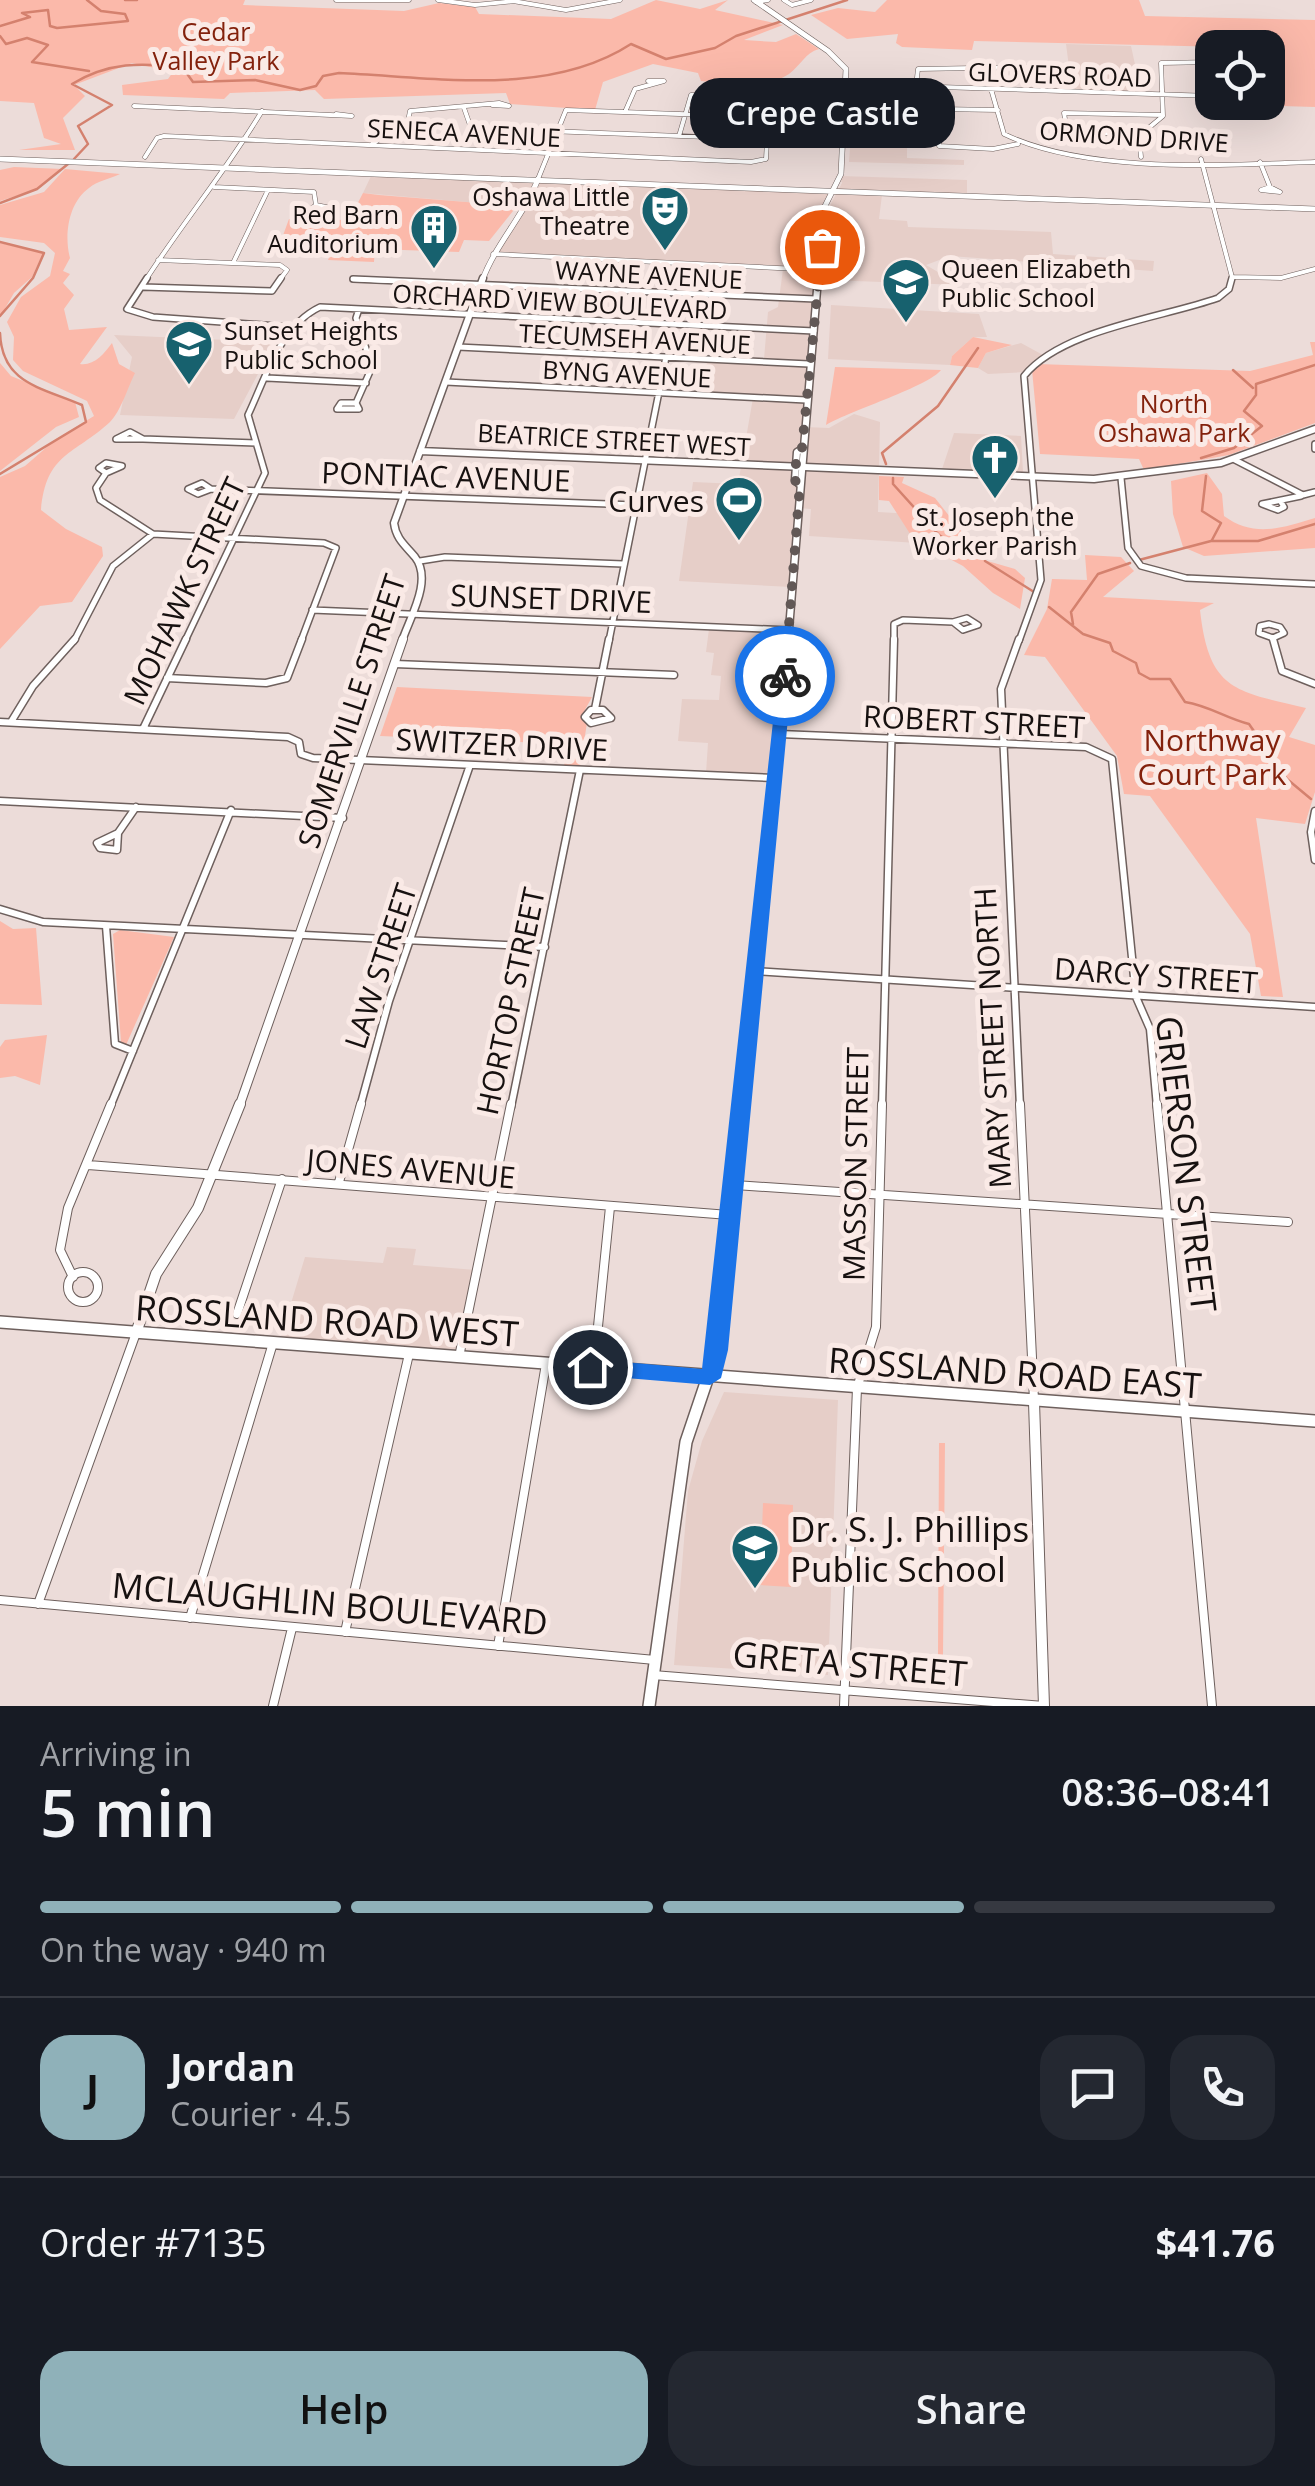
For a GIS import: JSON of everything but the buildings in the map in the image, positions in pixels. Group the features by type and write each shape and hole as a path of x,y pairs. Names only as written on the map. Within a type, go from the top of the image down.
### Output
{"main road":[{"path":"649,1706 686,1442 717,1350 776,778 819,270 827,211 839,180 845,120 846,69 755,1"},
{"path":"0,160 1315,209"},
{"name":"ROSSLAND ROAD WEST","path":"1,1324 710,1378"},
{"name":"ROSSLAND ROAD EAST","path":"710,1378 1315,1421"}],"street":[{"path":"336,0 409,0"},
{"path":"438,0 475,5 515,1 530,7 578,9 620,0"},
{"path":"755,1 768,0"},
{"path":"784,0 792,5 811,0"},
{"path":"1163,115 1159,94 1165,84 1162,61 1195,62"},
{"path":"916,86 916,72 925,68 1032,67 1040,69 1043,90"},
{"path":"648,81 632,90 625,112 845,120"},
{"name":"GLOVERS ROAD","path":"847,84 1195,95"},
{"name":"ORMOND DRIVE","path":"991,88 1000,110 1002,132 1018,144 1049,153 1315,162"},
{"path":"464,108 468,127 679,136 689,96 774,95"},
{"path":"134,106 189,114 336,114"},
{"path":"372,145 380,134 408,121 410,111 492,106"},
{"path":"1000,110 939,109 938,146 992,149 1018,144"},
{"path":"262,111 228,169 193,206 127,309 133,314 290,327"},
{"name":"SOMERVILLE STREET","path":"136,1333 156,1274 192,1218 212,1176 302,937 412,614 423,579 420,561 394,533 403,498 492,254 538,180 561,112 625,112"},
{"path":"1064,113 1163,115 1140,135 1070,132 1066,130 1064,113"},
{"path":"1140,135 1141,157"},
{"name":"SENECA AVENUE","path":"146,158 157,138 164,136 761,162 768,145 761,139 679,136"},
{"path":"1201,159 1232,277 1281,278 1315,269"},
{"path":"1260,162 1270,187"},
{"path":"213,187 314,192 316,205"},
{"path":"233,263 268,190"},
{"path":"492,254 819,270"},
{"path":"142,287 264,292 277,288 287,270 280,265 158,260"},
{"name":"MARY STREET NORTH","path":"1044,1706 1004,744 1004,671 1027,626 1040,580 1024,376 1035,360 1066,346 1218,298 1229,289 1232,277"},
{"name":"WAYNE AVENUE","path":"353,279 816,300"},
{"path":"356,403 372,367 356,318 359,309"},
{"name":"ORCHARD VIEW BOULEVARD","path":"306,310 359,309 814,330"},
{"name":"MOHAWK STREET","path":"143,730 266,465 248,416 290,327 306,310"},
{"name":"TECUMSEH AVENUE","path":"458,347 810,364"},
{"path":"595,710 599,672 666,357"},
{"path":"267,378 366,383"},
{"name":"BYNG AVENUE","path":"446,382 806,400"},
{"name":"BEATRICE STREET WEST","path":"420,451 1121,478 1234,460 1315,429"},
{"path":"142,438 256,443"},
{"path":"1234,460 1303,496"},
{"path":"106,473 96,488 100,500 153,534 336,548 287,678 167,678"},
{"path":"1121,478 1131,556 1144,569 1176,577 1315,584"},
{"name":"PONTIAC AVENUE","path":"212,489 635,506"},
{"path":"1281,502 1315,492"},
{"path":"11,722 33,686 72,644 114,566 153,534"},
{"path":"420,561 445,558 623,564"},
{"name":"SUNSET DRIVE","path":"312,610 789,630"},
{"name":"MASSON STREET","path":"844,1706 856,1388 868,1364 876,1327 888,738 896,620 953,622"},
{"path":"1273,638 1282,671 1315,684"},
{"path":"395,664 674,675"},
{"name":"SWITZER DRIVE","path":"0,722 288,737 300,742 303,755 362,760 776,778"},
{"name":"ROBERT STREET","path":"780,734 1086,747 1105,753"},
{"name":"GRIERSON STREET","path":"1105,753 1114,768 1136,996 1150,1029 1212,1706"},
{"name":"LAW STREET","path":"339,1182 389,1000 412,944 470,765"},
{"name":"HORTOP STREET","path":"458,1358 580,770"},
{"path":"0,801 343,818"},
{"path":"118,833 136,807"},
{"path":"73,1277 60,1250 62,1228 231,810"},
{"path":"1315,811 1311,832 1315,860"},
{"path":"0,909 26,919 106,926 412,944 545,947"},
{"path":"106,926 114,1044 133,1051"},
{"name":"DARCY STREET","path":"754,971 1315,1007"},
{"name":"JONES AVENUE","path":"88,1165 730,1215"},
{"path":"237,1314 282,1179"},
{"path":"734,1185 1288,1222"},
{"path":"594,1368 610,1206"},
{"path":"95,1276 100,1282 99,1290 86,1300 70,1298 64,1288 73,1277 95,1276"},
{"path":"38,1604 136,1333"},
{"path":"190,1618 272,1343"},
{"path":"346,1632 410,1354"},
{"path":"498,1646 546,1364"},
{"name":"MCLAUGHLIN BOULEVARD","path":"0,1600 655,1660"},
{"path":"273,1706 292,1628"},
{"name":"GRETA STREET","path":"653,1675 1044,1706"}],"shaded area":[{"path":"1066,44 1131,46 1141,92 1072,90"},
{"path":"851,135 907,137 907,158 964,160 964,165 849,162"},
{"path":"372,174 829,193 824,208 827,211 842,183 840,176 967,180 967,196 882,195 879,219 907,221 908,227 1051,232 1053,254 1154,261 1153,271 950,256 926,265 960,285 829,280 822,250 805,427 829,428 854,414 880,422 878,512 913,514 917,543 809,536 811,509 798,508 791,587 679,581 693,482 738,484 753,398 700,393 708,358 764,359 768,312 778,307 783,269 492,254 524,207 363,193"},
{"name":"Queen Elizabeth Public School","path":"831,305 979,314 987,337 973,337 952,356 950,365 828,359"},
{"name":"Sunset Heights Public School","path":"114,335 275,342 234,419 120,415 132,357"},
{"path":"1021,343 1043,355 1025,372 988,374 978,368 986,353"},
{"path":"954,433 1021,436 1023,472 942,469"},
{"path":"709,629 788,632 776,776 706,773 708,743 678,741 682,699 719,700 721,676 711,675 714,653 706,652"},
{"path":"387,1247 416,1249 413,1265 476,1270 458,1358 279,1343 305,1257 383,1263"},
{"name":"Dr. S. J. Phillips Public School","path":"724,1392 838,1400 828,1675 674,1665 688,1491 702,1441"}],"green space":[{"name":"Cedar Valley Park","path":"0,0 245,0 243,5 404,11 439,3 475,7 479,14 611,19 656,0 700,9 728,0 715,10 783,25 744,40 776,42 796,34 819,49 789,74 758,84 701,81 698,73 653,64 603,82 595,110 510,104 506,93 324,99 315,90 230,93 224,99 123,95 122,85 168,79 173,72 132,63 74,85 85,96 63,118 75,150 19,150 61,144 44,138 34,103 0,101"},
{"path":"887,0 1139,0 1145,16 1315,20 1315,107 1285,106 1285,30 1195,30 1195,46 974,41 972,50 902,47 896,43 898,34 847,39 811,15 838,8 875,12"},
{"path":"63,169 38,189 0,201 0,170"},
{"path":"65,169 120,174 89,188 72,211 67,240 70,258 63,271 70,274 63,283 74,295 64,309 69,330 107,327 80,364 94,361 112,343 119,364 135,373 114,417 64,457 44,491 41,510 66,529 102,547 103,556 72,602 40,606 0,649 0,477 25,466 56,439 94,416 87,401 23,371 13,360 14,337 7,322 21,297 50,276 55,253 44,243 0,237 0,205 44,192"},
{"path":"363,193 517,206 489,241 464,240 459,252 375,249 374,262 328,260 331,253 278,249 289,219 349,220"},
{"path":"0,243 43,253 32,277 14,293 0,317"},
{"path":"973,337 1012,345 986,353 978,368 950,365 952,356"},
{"name":"North Oshawa Park","path":"1310,342 1315,342 1315,423 1229,455 1144,470 1139,459 1040,454 1032,370 1037,364 1250,371 1313,355"},
{"path":"0,363 11,376 75,402 79,417 56,427 0,471"},
{"path":"835,367 941,370 922,383 826,425"},
{"path":"1207,473 1222,494 1224,516 1257,529 1280,528 1315,518 1315,548 1204,556 1183,547 1173,514 1171,481"},
{"path":"879,476 904,477 902,483 935,498 984,560 1015,569 1025,578 1020,609 993,593 963,566 914,540 889,501 879,500"},
{"name":"Northway Court Park","path":"1085,555 1121,557 1134,571 1103,597 1214,603 1200,610 1210,657 1219,672 1244,691 1306,708 1289,737 1315,745 1315,792 1305,824 1256,818 1283,997 1261,996 1250,934 1150,796 1124,794 1117,756 1045,657 1024,655 1047,609 1052,579 1087,580"},
{"path":"397,687 592,697 581,717 587,723 580,767 564,766 567,744 380,736"},
{"path":"0,921 13,929 36,928 42,1005 0,1004"},
{"path":"120,930 174,937 126,1045 121,1042 113,934"},
{"path":"47,1035 40,1085 15,1076 0,1078 0,1047 5,1040"},
{"path":"939,1443 945,1443 943,1656 938,1655"},
{"path":"763,1503 793,1505 791,1587 760,1585"}],"waterway":[{"path":"0,26 30,17 22,13 48,10 50,26 57,28 128,21 125,14 101,11 87,0"},
{"path":"125,0 137,0"},
{"path":"74,159 88,144 78,126 112,105 72,84 112,68 168,66 183,68 193,82 255,80 300,90 316,86 323,76 339,73 451,80 527,78 599,61 631,44 666,59 715,48 736,36 847,0"},
{"path":"0,36 6,44 27,38 48,45 32,62 89,71"},
{"path":"0,203 37,189 68,164"},
{"path":"0,242 44,253 33,278 0,316"},
{"path":"0,333 2,350 16,373 39,388 82,405 86,422 0,474"},
{"path":"886,464 882,453 938,406 978,348"},
{"path":"1201,458 1234,448 1262,426 1244,411 1256,395 1256,384 1315,365"},
{"path":"1233,370 1253,388"},
{"path":"1206,476 1202,511 1221,523 1212,540"},
{"path":"893,478 893,484 939,535 975,558"},
{"path":"1139,560 1211,541 1258,541 1315,524"},
{"path":"985,561 1034,592"},
{"path":"1073,624 1071,612 1098,574 1130,563"},
{"path":"1049,607 1083,634 1110,643 1113,651 1136,663 1139,673 1150,679 1170,679 1185,702 1249,724 1287,779 1311,799"}],"way so far":[{"path":"785,676 800,484 794,480 798,451 802,448 822,247"}],"place":[{"name":"Crepe Castle","path":"822,247"},
{"name":"Oshawa Little Theatre","path":"665,252"},
{"name":"Red Barn Auditorium","path":"434,270"},
{"name":"Queen Elizabeth Public School","path":"906,324"},
{"name":"Sunset Heights Public School","path":"189,386"},
{"name":"St. Joseph the Worker Parish","path":"995,500"},
{"name":"Curves","path":"739,542"},
{"name":"Dr. S. J. Phillips Public School","path":"755,1590"}],"route":[{"path":"590,1367 710,1378 717,1350 785,676"}]}
